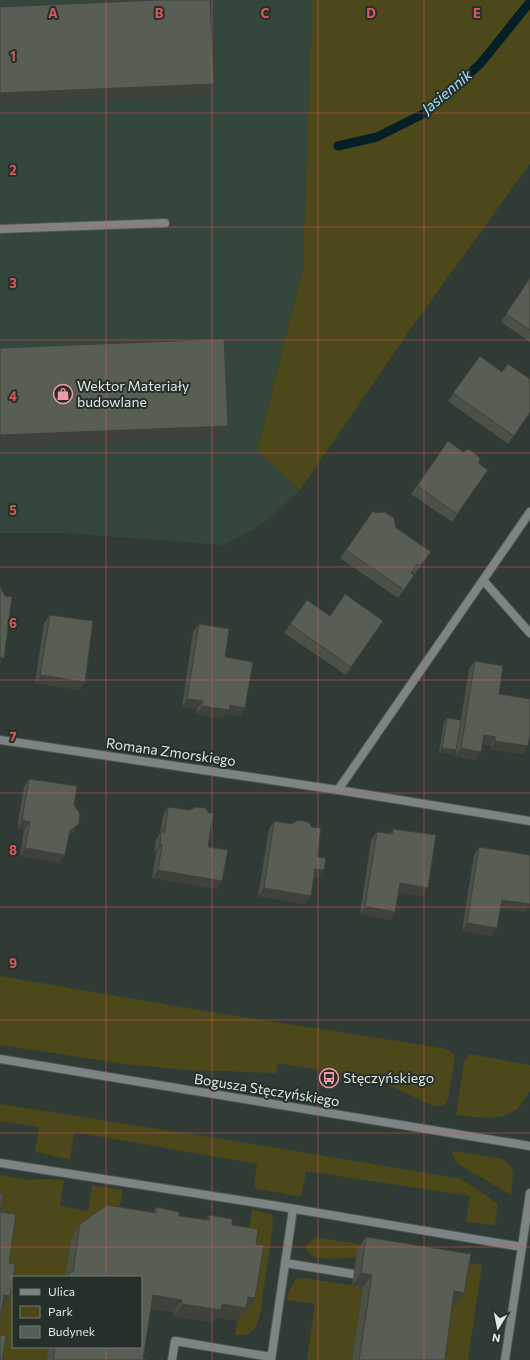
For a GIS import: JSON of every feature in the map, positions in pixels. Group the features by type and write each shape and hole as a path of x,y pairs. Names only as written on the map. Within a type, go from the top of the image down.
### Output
{"street":[{"path":"0,229 165,224"},
{"path":"338,790 530,512"},
{"path":"483,580 530,632"},
{"name":"Romana Zmorskiego","path":"0,740 338,790 530,821"},
{"name":"Bogusza Stęczyńskiego","path":"0,1058 530,1146"},
{"path":"0,1163 522,1247"},
{"path":"505,1360 530,1193"},
{"path":"172,1360 175,1341 271,1358 293,1209"},
{"path":"285,1263 353,1274"}],"shaded area":[{"path":"0,0 312,0 303,268 257,450 300,490 261,525 224,545 65,533 0,533"}],"green space":[{"path":"312,0 530,0 530,164 414,324 300,490 257,450 303,268"},
{"path":"0,976 204,1011 442,1048 448,1050 454,1055 448,1100 442,1106 434,1106 375,1079 278,1063 276,1073 185,1070 125,1064 0,1045"},
{"path":"469,1055 530,1065 530,1091 517,1109 504,1116 486,1118 456,1115 464,1062"},
{"path":"0,1104 462,1179 498,1204 495,1225 466,1222 470,1196 306,1171 301,1197 254,1188 257,1164 74,1132 70,1159 35,1152 39,1127 0,1121"},
{"path":"453,1151 502,1159 510,1165 513,1174 511,1195 458,1164 452,1155"},
{"path":"0,1175 29,1180 64,1180 60,1206 88,1211 92,1185 123,1190 119,1210 249,1230 252,1210 271,1214 273,1218 273,1225 260,1315 256,1327 247,1335 235,1335 239,1310 255,1258 75,1276 12,1276 12,1348 54,1348 47,1360 0,1360"},
{"path":"315,1237 482,1265 468,1360 438,1360 446,1304 455,1306 357,1250 356,1257 327,1259 314,1256 306,1247"},
{"path":"305,1278 363,1287 352,1360 307,1360 315,1304 286,1300 296,1279"}],"building":[{"path":"158,0 210,0 214,84 0,93 0,7"},
{"path":"530,278 530,330 506,314"},
{"path":"224,339 228,426 0,435 0,348"},
{"path":"480,356 502,372 508,364 530,379 530,412 514,436 453,393"},
{"path":"448,441 463,452 469,449 480,458 479,464 488,470 457,514 417,486"},
{"path":"373,511 376,513 385,512 394,518 396,528 431,552 420,566 417,564 411,573 414,575 404,590 346,550"},
{"path":"0,586 5,596 12,597 4,658 0,657"},
{"path":"345,594 383,621 351,667 290,624 307,600 330,616"},
{"path":"50,615 93,621 85,682 40,675"},
{"path":"199,624 229,629 225,657 253,662 245,708 230,705 229,710 202,706 203,701 187,699"},
{"path":"475,661 503,666 499,694 530,699 530,735 528,746 495,741 496,737 484,735 481,752 461,748"},
{"path":"447,718 461,720 456,750 442,748"},
{"path":"29,779 77,786 74,805 80,814 79,824 70,830 65,855 25,848 30,822 22,820"},
{"path":"168,807 189,810 196,807 205,808 209,813 213,813 208,847 228,850 222,881 158,870 162,845 160,845 161,832 165,832"},
{"path":"298,820 308,822 312,827 321,828 317,857 326,858 324,870 315,869 311,896 264,888 274,821 292,824"},
{"path":"393,829 436,835 428,888 400,883 395,912 365,906 377,832 392,834"},
{"path":"479,847 530,855 530,904 502,900 497,928 467,923"},
{"path":"0,1194 3,1195 0,1212"},
{"path":"107,1205 156,1213 156,1207 179,1212 179,1216 209,1220 209,1215 232,1219 232,1225 258,1229 256,1244 264,1245 255,1298 248,1297 246,1308 222,1304 221,1310 182,1304 182,1300 153,1295 143,1359 148,1360 53,1360 55,1348 142,1348 142,1276 68,1276 69,1272 73,1272 80,1224"},
{"path":"0,1212 16,1214 9,1263 15,1264 10,1296 4,1295 0,1322"},
{"path":"366,1237 471,1254 464,1293 454,1291 445,1360 359,1360 372,1275 361,1273"},
{"path":"0,1335 6,1336 2,1360 0,1360"}],"waterway":[{"name":"Jasiennik","path":"338,146 377,137 427,112 480,64 530,2"}],"place":[{"name":"Wektor Materiały budowlane","path":"63,394"},
{"name":"Stęczyńskiego","path":"329,1078"}]}
